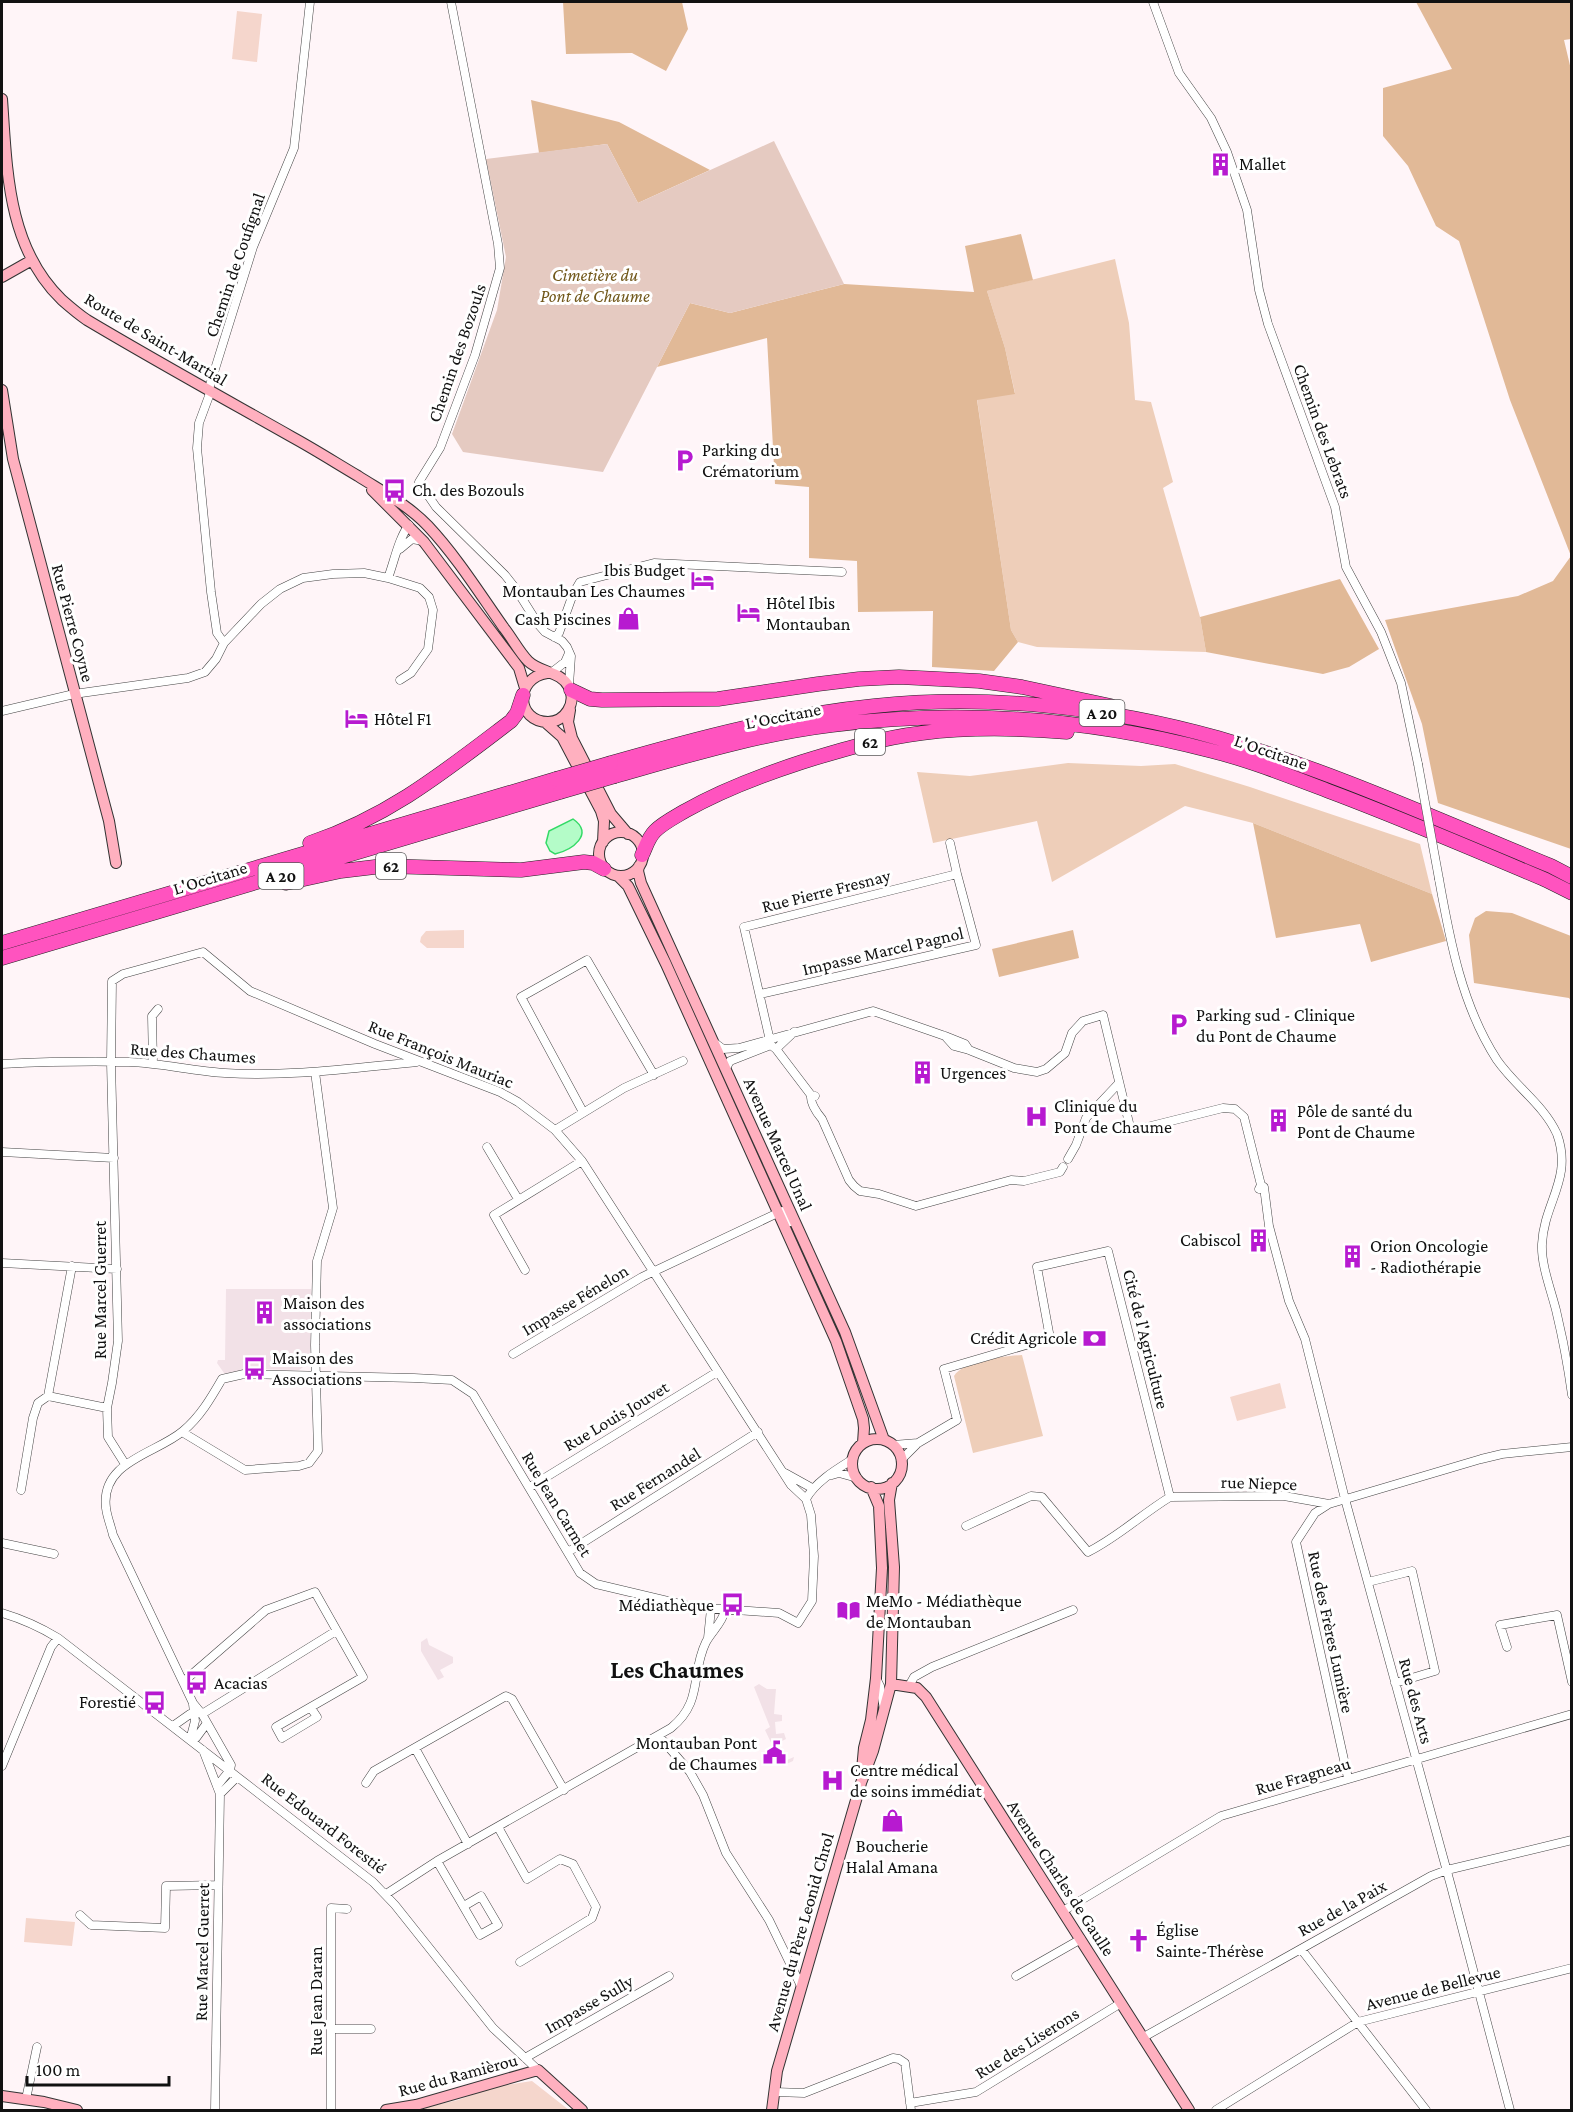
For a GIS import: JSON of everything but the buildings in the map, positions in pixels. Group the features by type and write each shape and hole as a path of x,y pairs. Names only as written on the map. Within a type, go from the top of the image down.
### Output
{"highway":[{"path":"570,687 590,699 602,700 718,699 859,679 938,678 1022,687 1124,708 1173,727"},
{"path":"242,872 287,851 335,835 402,801 510,722 517,713 524,691"},
{"name":"L'Occitane","path":"2,958 248,885 613,769 713,734 768,721 876,706 978,703 1041,706 1100,712 1218,738 1323,774 1541,862 1572,877"},
{"name":"L'Occitane","path":"613,769 792,731 905,718 964,716 1036,719 1131,732 1213,751 1297,779 1373,808 1572,893"},
{"name":"62","path":"641,860 648,840 655,831 696,805 725,790 768,773 841,750 920,733 969,728 1131,732"},
{"name":"L'Occitane","path":"2,944 242,872 558,786"},
{"name":"62","path":"248,885 286,883 341,871 383,866 521,870 584,862 604,869"}],"main road":[{"name":"Route de Saint-Martial","path":"2,99 13,211 20,236 46,282 61,299 87,320 390,494 425,524 464,572 528,661 549,673"},
{"path":"2,276 32,260"},
{"name":"Rue Pierre Coyne","path":"2,390 13,459 109,821 116,863"},
{"name":"Route de Saint-Martial","path":"359,477 424,542 519,668 524,691"},
{"path":"409,525 421,527 464,572"},
{"path":"549,673 558,675 570,687 568,722 572,738 611,814 628,834 639,842 641,860 630,874 618,876 604,869 599,855 604,830 601,811 562,737 545,722 531,716 526,710 524,691 534,677 549,673"},
{"path":"545,722 560,719 570,706"},
{"path":"603,842 614,834 628,834"},
{"name":"Avenue Marcel Unal","path":"641,860 638,871 641,883 726,1063 845,1332 888,1442"},
{"name":"Avenue Marcel Unal","path":"618,876 628,886 666,964 836,1341 863,1419 863,1443"},
{"path":"891,1684 894,1567 889,1500 892,1483 900,1472 901,1460 888,1442 875,1439 863,1443 853,1459 853,1469 857,1478 871,1487 881,1488 892,1483"},
{"path":"871,1487 879,1506 882,1568 876,1678"},
{"path":"881,1592 885,1611 883,1675 885,1681 891,1684 909,1686"},
{"name":"Avenue du Père Leonid Chrol","path":"861,1783 864,1748 872,1720 876,1678"},
{"name":"Avenue du Père Leonid Chrol","path":"772,2110 777,2071 891,1684"},
{"name":"Avenue Charles de Gaulle","path":"909,1686 917,1688 926,1697 1189,2110"},
{"name":"Rue du Ramièrou","path":"386,2110 416,2105 538,2070"},
{"name":"Rue Edouard Forestié","path":"538,2070 582,2110"},
{"name":"Avenue du Père Leonid Chrol","path":"775,2092 778,2110"},
{"path":"2,2096 26,2099 43,2106 76,2110"}],"street":[{"name":"Chemin de Coufignal","path":"224,643 217,633 211,592 197,448 199,423 253,247 294,148 310,2"},
{"name":"Chemin des Bozouls","path":"451,2 498,244 500,268 475,354 448,427 432,464 419,482 436,507 509,580 545,633 562,641 569,651"},
{"name":"Chemin des Lebrats","path":"1153,2 1179,73 1210,118 1227,152 1247,210 1259,290 1268,324 1335,507 1346,567 1381,632 1401,683 1457,968 1497,1060 1549,1120 1557,1135 1563,1170 1558,1191 1545,1221 1542,1246 1567,1353 1572,1395"},
{"path":"388,578 399,550 400,540 409,525"},
{"path":"399,550 412,539 424,542"},
{"path":"555,637 559,633 573,594 580,582 654,563 842,572"},
{"path":"2,711 74,694 188,678 206,672 224,643 261,604 280,589 303,578 333,573 363,573 388,578 420,588 429,597 433,610 428,649 411,673 400,680"},
{"path":"549,673 565,662 569,651"},
{"path":"569,651 570,687"},
{"path":"950,843 957,874"},
{"name":"Impasse Marcel Pagnol","path":"760,994 976,945 957,874"},
{"name":"Rue Pierre Fresnay","path":"772,1044 744,927 957,874"},
{"name":"Rue François Mauriac","path":"111,1063 112,981 123,974 203,952 250,991 418,1061 500,1092 518,1102 555,1130 582,1161 791,1485 806,1499"},
{"path":"583,1112 521,997 587,960 654,1075"},
{"path":"666,964 711,1056 726,1063 772,1044 794,1031 873,1011 965,1044 969,1050 1014,1068 1037,1072 1046,1069 1065,1053 1072,1033 1083,1021 1104,1014 1119,1083 1086,1118 1068,1159"},
{"path":"153,1064 152,1016 158,1008"},
{"path":"715,1043 723,1049 731,1049 772,1044 781,1039"},
{"path":"772,1044 811,1095 810,1098 854,1186 860,1191 879,1194 916,1206 1011,1180 1024,1181 1060,1172 1063,1167"},
{"name":"Rue des Chaumes","path":"2,1064 90,1060 153,1064 226,1073 315,1072 418,1061"},
{"path":"555,1130 583,1112 683,1061"},
{"name":"Rue Marcel Guerret","path":"111,1063 118,1341 106,1408 108,1437 125,1464"},
{"path":"218,1790 231,1766 207,1723 198,1713 183,1683 113,1535 106,1502 114,1476 125,1464 183,1432 245,1470 299,1466 309,1463 316,1455 318,1441 317,1261 333,1208 315,1072"},
{"name":"Rue des Arts","path":"1119,1083 1131,1131 1223,1108 1235,1109 1244,1117 1261,1185 1259,1188 1262,1201 1265,1203 1288,1301 1305,1339 1345,1499 1510,2110"},
{"path":"487,1147 518,1199"},
{"path":"2,1152 114,1158"},
{"path":"525,1270 494,1215 582,1161"},
{"path":"778,1213 782,1211 787,1215 829,1296"},
{"name":"Impasse Fénelon","path":"513,1354 653,1272 778,1213"},
{"name":"Cité de l'Agriculture","path":"901,1460 918,1443 957,1420 944,1369 1050,1338 1037,1267 1108,1251 1170,1497"},
{"path":"2,1263 117,1269"},
{"path":"21,1490 33,1418 38,1403 48,1396 72,1266"},
{"name":"Rue Louis Jouvet","path":"530,1487 717,1372"},
{"name":"Rue Jean Carmet","path":"183,1432 202,1411 222,1379 244,1374 452,1380 473,1394 580,1573 596,1584 693,1607 779,1613 798,1623 812,1601 814,1556 811,1515 806,1499"},
{"path":"48,1396 106,1408"},
{"name":"Rue Fernandel","path":"568,1551 758,1432"},
{"name":"Cité de l'Agriculture","path":"888,1442 918,1443"},
{"name":"rue Niepce","path":"1170,1497 1284,1496 1329,1504 1491,1456 1572,1447"},
{"path":"830,1476 837,1467 853,1459"},
{"name":"Rue François Mauriac","path":"783,1472 812,1488"},
{"path":"806,1499 812,1488 830,1476 839,1473 857,1478"},
{"path":"966,1526 1031,1496 1042,1497 1088,1552 1108,1542 1170,1497"},
{"name":"Rue des Frères Lumière","path":"1329,1504 1314,1513 1296,1542 1348,1778"},
{"path":"2,1543 54,1554"},
{"path":"1368,1582 1412,1571 1436,1671 1395,1683"},
{"path":"183,1683 266,1610 315,1592 363,1677 276,1727 282,1738 316,1717 311,1708"},
{"path":"386,1894 437,1861 659,1736 683,1719 691,1705 702,1653 708,1638 711,1609"},
{"path":"708,1638 725,1614 725,1610"},
{"path":"909,1686 914,1677 932,1667 1073,1611"},
{"name":"Rue Edouard Forestié","path":"2,1613 28,1622 58,1638 386,1894 493,2028 538,2070"},
{"path":"1507,1647 1500,1625 1557,1615 1572,1682"},
{"path":"173,1726 336,1631"},
{"path":"2,1766 51,1647 58,1638"},
{"path":"876,1678 880,1686 884,1710"},
{"path":"366,1783 374,1771 506,1696 512,1699 564,1790"},
{"path":"190,1740 198,1713"},
{"name":"Rue Fragneau","path":"1063,1911 1221,1815 1572,1714"},
{"path":"190,1740 196,1738 207,1723"},
{"path":"659,1736 690,1772 703,1795 726,1853 769,1920 801,1986"},
{"path":"416,1748 468,1844"},
{"name":"Rue Marcel Guerret","path":"202,1749 218,1790 214,2110"},
{"path":"218,1790 237,1776"},
{"path":"498,1827 527,1879 560,1859 573,1864 596,1907 592,1918 520,1962"},
{"name":"Rue de la Paix","path":"1142,2038 1431,1876 1447,1870 1572,1840"},
{"path":"437,1861 480,1935 498,1925 481,1896 464,1906"},
{"path":"80,1915 91,1925 165,1928 166,1886 218,1885"},
{"name":"Rue Jean Daran","path":"331,2110 331,1908 347,1909"},
{"path":"1016,1976 1081,1939"},
{"path":"1301,1949 1426,2110"},
{"name":"Avenue de Bellevue","path":"1216,2110 1358,2022 1572,1968"},
{"name":"Impasse Sully","path":"525,2058 669,1976"},
{"name":"Rue des Liserons","path":"911,2107 976,2092 1120,2003"},
{"path":"331,2029 371,2028"},
{"path":"26,2099 37,2047"},
{"path":"775,2092 804,2093 893,2058 904,2063 911,2107"}],"shaded area":[{"path":"563,2 682,2 688,29 666,71 632,53 566,54"},
{"path":"1416,2 1571,2 1571,39 1564,40 1572,74 1571,849 1438,803 1422,724 1385,620 1518,596 1553,581 1571,556 1510,400 1459,241 1436,226 1408,166 1383,136 1383,88 1452,69"},
{"path":"237,11 262,14 257,62 232,59"},
{"path":"531,100 619,122 710,170 638,203 607,144 539,153"},
{"path":"1021,234 1033,280 987,291 1005,348 1015,394 977,400 1011,630 1018,642 994,671 932,667 933,611 858,612 857,561 809,558 809,487 775,484 767,338 657,367 690,303 730,313 844,284 974,292 965,246"},
{"path":"1115,259 1129,323 1135,400 1151,402 1173,482 1163,488 1200,617 1206,652 1037,647 1018,642 1011,630 977,399 1015,393 1005,348 987,291"},
{"path":"1340,579 1379,649 1349,667 1323,674 1206,652 1200,617"},
{"path":"1068,763 1141,766 1175,764 1420,844 1432,894 1253,823 1185,806 1052,882 1037,821 933,843 917,772 970,776"},
{"path":"573,819 582,830 579,841 562,852 555,854 550,851 546,843 549,831"},
{"path":"1253,823 1432,894 1446,941 1371,962 1360,924 1276,938"},
{"path":"1486,911 1512,913 1571,936 1571,1001 1569,998 1474,983 1469,935 1475,918"},
{"path":"464,930 464,948 427,948 420,942 426,931"},
{"path":"1073,930 1079,958 999,977 992,949"},
{"path":"226,1289 311,1289 310,1358 306,1365 299,1370 248,1369 230,1374 224,1373 217,1363 218,1360 225,1360"},
{"path":"1022,1355 1043,1436 973,1453 954,1376 966,1366 975,1363"},
{"path":"1280,1383 1286,1408 1237,1421 1230,1397"},
{"path":"427,1638 429,1645 453,1657 453,1663 440,1670 444,1677 438,1680 421,1651 421,1642"},
{"path":"759,1684 767,1689 776,1689 774,1714 782,1715 782,1721 775,1722 776,1734 784,1733 786,1739 778,1743 787,1760 794,1757 793,1761 782,1766 765,1730 770,1727 754,1687"},
{"path":"26,1918 75,1922 72,1946 24,1942"},
{"path":"532,2081 569,2110 414,2110 458,2100 494,2087"}],"green space":[{"name":"Cimetière du Pont de Chaume","path":"774,141 844,284 730,313 690,303 603,472 463,452 452,434 497,310 506,257 486,159 607,144 638,203"}],"place":[{"name":"Mallet","path":"1221,164"},
{"name":"Parking du Crématorium","path":"684,460"},
{"name":"Ch. des Bozouls","path":"394,490"},
{"name":"Ibis Budget Montauban Les Chaumes","path":"703,580"},
{"name":"Hôtel Ibis Montauban","path":"748,613"},
{"name":"Cash Piscines","path":"629,619"},
{"name":"Hôtel F1","path":"356,719"},
{"name":"Parking sud - Clinique du Pont de Chaume","path":"1178,1025"},
{"name":"Urgences","path":"922,1073"},
{"name":"Clinique du Pont de Chaume","path":"1036,1116"},
{"name":"Pôle de santé du Pont de Chaume","path":"1279,1121"},
{"name":"Cabiscol","path":"1259,1240"},
{"name":"Orion Oncologie - Radiothérapie","path":"1352,1256"},
{"name":"Maison des associations","path":"265,1313"},
{"name":"Crédit Agricole","path":"1095,1338"},
{"name":"Maison des Associations","path":"254,1368"},
{"name":"Médiathèque","path":"732,1605"},
{"name":"MeMo - Médiathèque de Montauban","path":"848,1611"},
{"name":"Acacias","path":"196,1683"},
{"name":"Forestié","path":"154,1702"},
{"name":"Montauban Pont de Chaumes","path":"775,1753"},
{"name":"Centre médical de soins immédiat","path":"832,1780"},
{"name":"Boucherie Halal Amana","path":"892,1820"},
{"name":"Église Sainte-Thérèse","path":"1138,1940"}],"district":[{"name":"Les Chaumes","path":"677,1670"}]}
